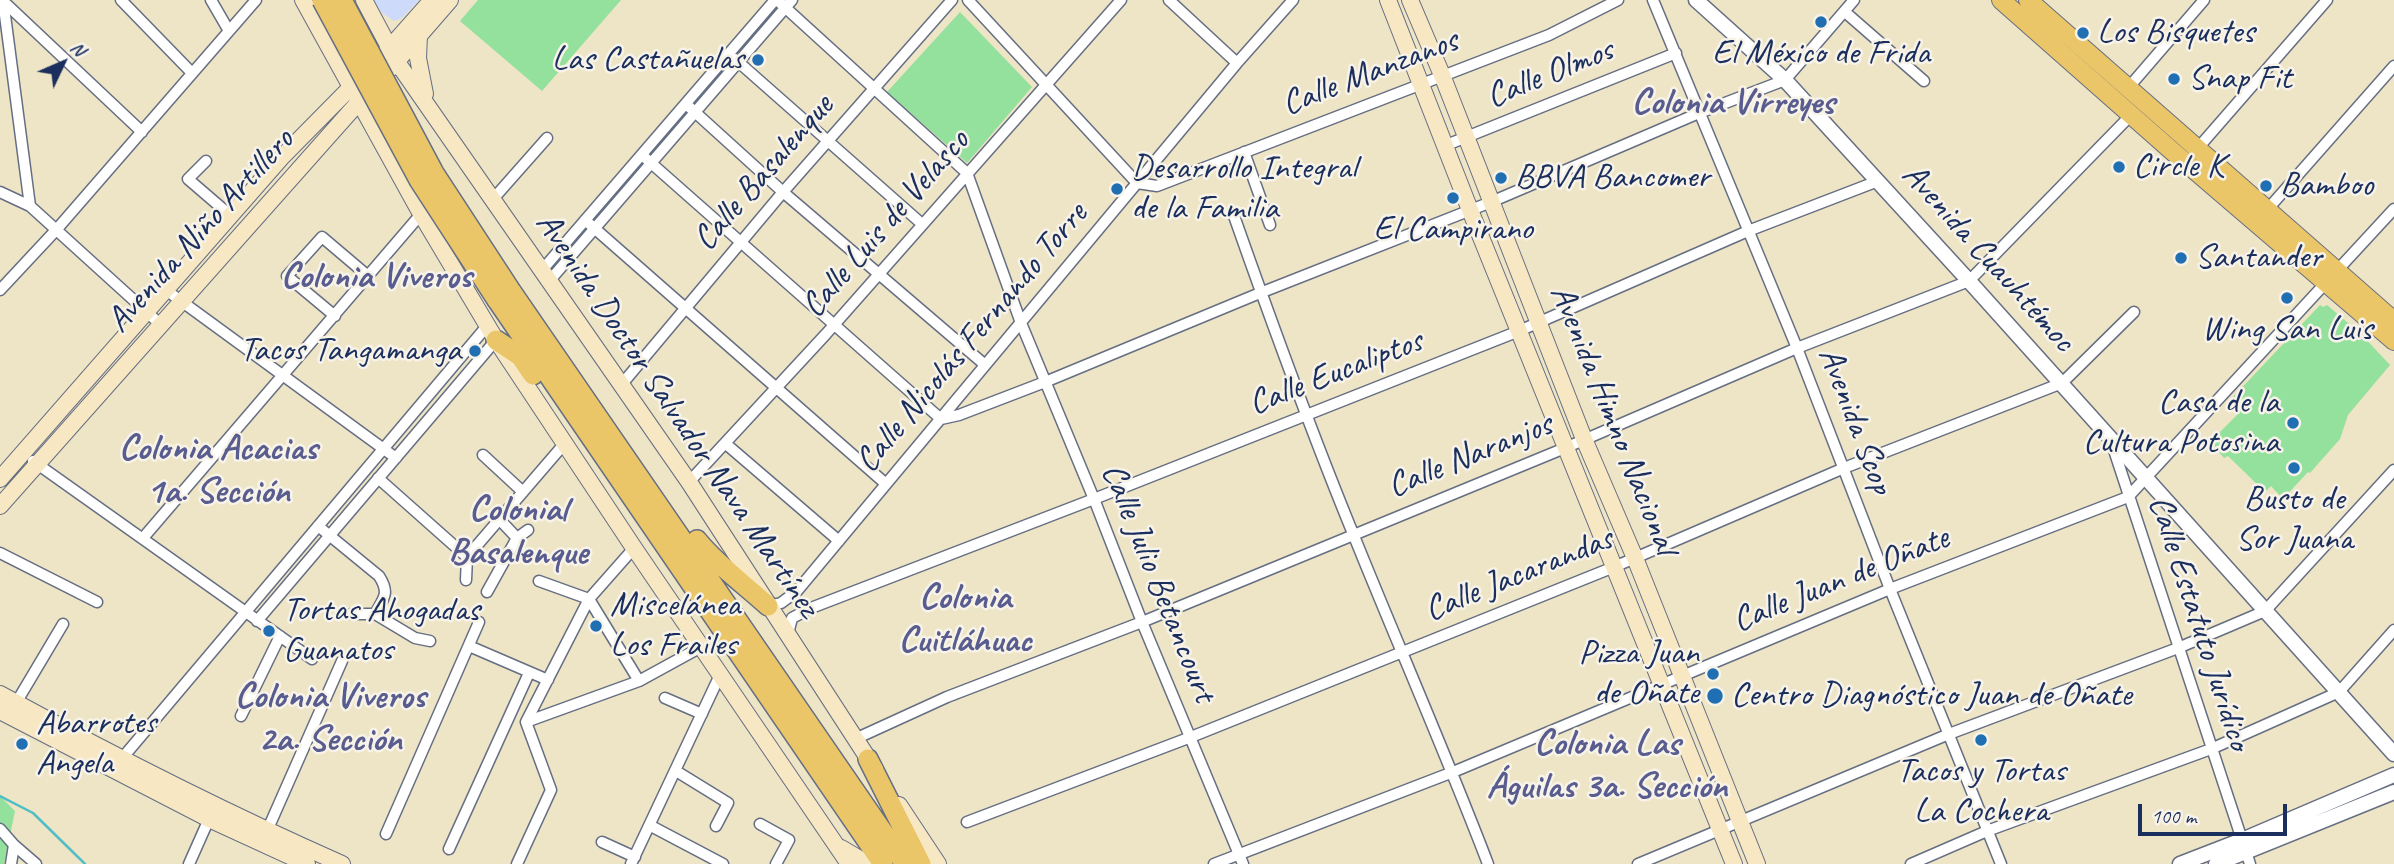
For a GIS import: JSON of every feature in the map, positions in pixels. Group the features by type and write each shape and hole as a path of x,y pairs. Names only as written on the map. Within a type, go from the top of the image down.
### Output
{"highway":[{"name":"Avenida Doctor Salvador Nava Martínez","path":"322,0 419,180 627,458 905,864"},
{"name":"Avenida Doctor Salvador Nava Martínez","path":"342,0 434,173 504,295 680,567 883,864"},
{"path":"492,333 520,356 625,506 680,567"},
{"path":"627,458 711,557 768,606"},
{"path":"765,691 827,803 868,864"},
{"path":"868,759 921,864"}],"main road":[{"path":"303,0 421,214 492,333 719,675 849,864"},
{"name":"Avenida Niño Artillero","path":"0,479 281,158 355,93 393,55 414,30 432,0"},
{"name":"Avenida Niño Artillero","path":"414,30 450,0"},
{"name":"Avenida Himno Nacional","path":"1388,0 1444,146 1734,864"},
{"name":"Avenida Himno Nacional","path":"1410,0 1442,75 1584,439 1635,558 1757,864"},
{"path":"2001,0 2132,114 2331,276 2394,321"},
{"path":"2028,0 2267,210 2394,341"},
{"path":"328,44 354,34 363,21 365,2"},
{"name":"Avenida Doctor Salvador Nava Martínez","path":"365,2 393,55 690,482 938,864"},
{"path":"376,21 414,30 425,101 406,98 389,107 378,121 376,133"},
{"name":"Avenida Niño Artillero","path":"0,506 181,301 355,93"},
{"path":"0,694 209,818 307,864"},
{"path":"0,711 342,864"},
{"path":"836,845 868,864"}],"street":[{"path":"2,0 142,132"},
{"path":"2,0 30,206"},
{"path":"121,0 192,73"},
{"path":"212,0 229,31"},
{"path":"0,290 57,229 256,0"},
{"name":"Calle Basalenque","path":"622,384 783,192 952,0"},
{"path":"968,0 1137,183"},
{"name":"Calle Luis de Velasco","path":"690,482 1121,0"},
{"path":"1170,0 1237,63"},
{"name":"Calle Nicolás Fernando Torre","path":"768,606 781,603 797,591 984,364 1293,0"},
{"name":"Calle Manzanos","path":"1137,183 1157,186 1549,36 1618,0"},
{"name":"Avenida Scop","path":"1653,0 1797,348 1890,589 2001,864"},
{"path":"642,155 941,419 959,415 1045,382 1785,80 1854,0"},
{"path":"2129,87 2204,0"},
{"path":"2199,148 2327,0"},
{"path":"782,2 967,173"},
{"path":"547,274 586,220 729,53 782,2"},
{"path":"547,274 595,229 739,61 782,2"},
{"name":"Avenida Cuauhtémoc","path":"1702,2 1785,80 1878,181 2394,754"},
{"path":"1845,12 1924,81"},
{"path":"729,53 922,224"},
{"name":"Calle Olmos","path":"1444,146 1676,53"},
{"path":"2267,210 2394,66"},
{"path":"686,104 783,192 984,364"},
{"name":"Calle Naranjos","path":"855,739 947,697 1142,622 1797,348 1969,281 2132,114"},
{"path":"494,198 547,138"},
{"path":"1244,152 1270,226"},
{"path":"206,161 188,179 231,216"},
{"name":"Calle Julio Betancourt","path":"967,173 1021,323 1241,859"},
{"name":"Calle Eucaliptos","path":"788,636 792,618 811,608 1540,323 1748,231 1878,181"},
{"path":"0,192 30,206 160,324"},
{"name":"Calle Juan de Oñate","path":"1214,864 1241,859 1890,589 2128,497 2394,209"},
{"path":"1233,213 1260,293 1353,534 1453,772 1488,864"},
{"path":"143,538 421,214"},
{"path":"586,220 886,484"},
{"path":"334,316 287,276 322,237 368,276"},
{"path":"166,290 396,458"},
{"path":"2062,383 2134,312"},
{"path":"117,765 383,448 492,333"},
{"path":"257,621 396,458 492,333"},
{"name":"Calle Jacarandas","path":"967,822 1191,737 1614,567 1844,468 2062,383"},
{"name":"Calle Estatuto Jurídico","path":"2110,439 2246,852"},
{"path":"466,580 467,558 565,443"},
{"path":"726,444 839,541"},
{"path":"22,455 312,659"},
{"path":"483,455 523,492"},
{"path":"1638,864 1949,734 2178,648 2264,611 2394,470"},
{"path":"378,478 467,558"},
{"path":"499,520 517,538"},
{"path":"318,526 379,576 385,585 386,594 376,614"},
{"path":"487,592 517,538 528,530"},
{"path":"517,864 551,790 526,722 589,599 634,548"},
{"path":"0,553 97,602"},
{"path":"539,581 589,599 639,681"},
{"path":"797,591 800,602 811,608"},
{"path":"351,614 376,614 415,638 430,641"},
{"path":"386,834 479,622"},
{"path":"16,703 63,624"},
{"path":"1911,864 1987,831 2211,749 2339,692 2394,630"},
{"path":"241,716 280,636"},
{"path":"469,646 548,680"},
{"path":"526,722 639,681 701,647"},
{"path":"267,831 342,662"},
{"path":"449,849 529,673"},
{"path":"602,842 633,860 719,675"},
{"path":"665,698 702,714"},
{"path":"676,771 728,803 716,826"},
{"path":"2180,864 2246,852 2394,775"},
{"path":"2216,864 2394,792"},
{"path":"189,864 209,818"},
{"path":"760,824 789,840 776,864"},
{"path":"651,825 707,860 723,864"},
{"path":"0,829 36,864"},
{"path":"11,864 15,845"}],"shaded area":[{"path":"373,0 419,0 402,18 394,21 382,13"}],"green space":[{"path":"478,0 621,0 542,91 460,21"},
{"path":"960,12 1032,87 967,163 887,92"},
{"path":"2320,305 2327,305 2361,334 2390,365 2348,415 2340,439 2283,499 2271,486 2265,492 2228,456 2224,458 2213,445 2218,440 2216,436 2237,415 2239,409 2234,404 2237,401 2233,397"},
{"path":"0,796 15,811 4,864 0,864"}],"waterway":[{"path":"0,796 33,813 85,864"}],"place":[{"name":"El México de Frida","path":"1821,22"},
{"name":"Los Bisquetes","path":"2083,33"},
{"name":"Las Castañuelas","path":"758,60"},
{"name":"Snap Fit","path":"2174,79"},
{"name":"Circle K","path":"2119,167"},
{"name":"BBVA Bancomer","path":"1501,178"},
{"name":"Bamboo","path":"2266,186"},
{"name":"Desarrollo Integral de la Familia","path":"1117,189"},
{"name":"El Campirano","path":"1453,198"},
{"name":"Santander","path":"2181,258"},
{"name":"Wing San Luis","path":"2287,298"},
{"name":"Tacos Tangamanga","path":"475,351"},
{"name":"Casa de la Cultura Potosina","path":"2293,423"},
{"name":"Busto de Sor Juana","path":"2294,468"},
{"name":"Miscelánea Los Frailes","path":"596,626"},
{"name":"Tortas Ahogadas Guanatos","path":"269,631"},
{"name":"Pizza Juan de Oñate","path":"1713,674"},
{"name":"Centro Diagnóstico Juan de Oñate","path":"1715,696"},
{"name":"Tacos y Tortas La Cochera","path":"1981,740"},
{"name":"Abarrotes Angela","path":"22,744"}],"district":[{"name":"Colonia Virreyes","path":"1733,103"},
{"name":"Colonia Viveros","path":"376,277"},
{"name":"Colonia Acacias 1a. Sección","path":"218,470"},
{"name":"Colonial Basalenque","path":"518,532"},
{"name":"Colonia Cuitláhuac","path":"965,620"},
{"name":"Colonia Viveros 2a. Sección","path":"330,718"},
{"name":"Colonia Las Águilas 3a. Sección","path":"1607,766"}]}
